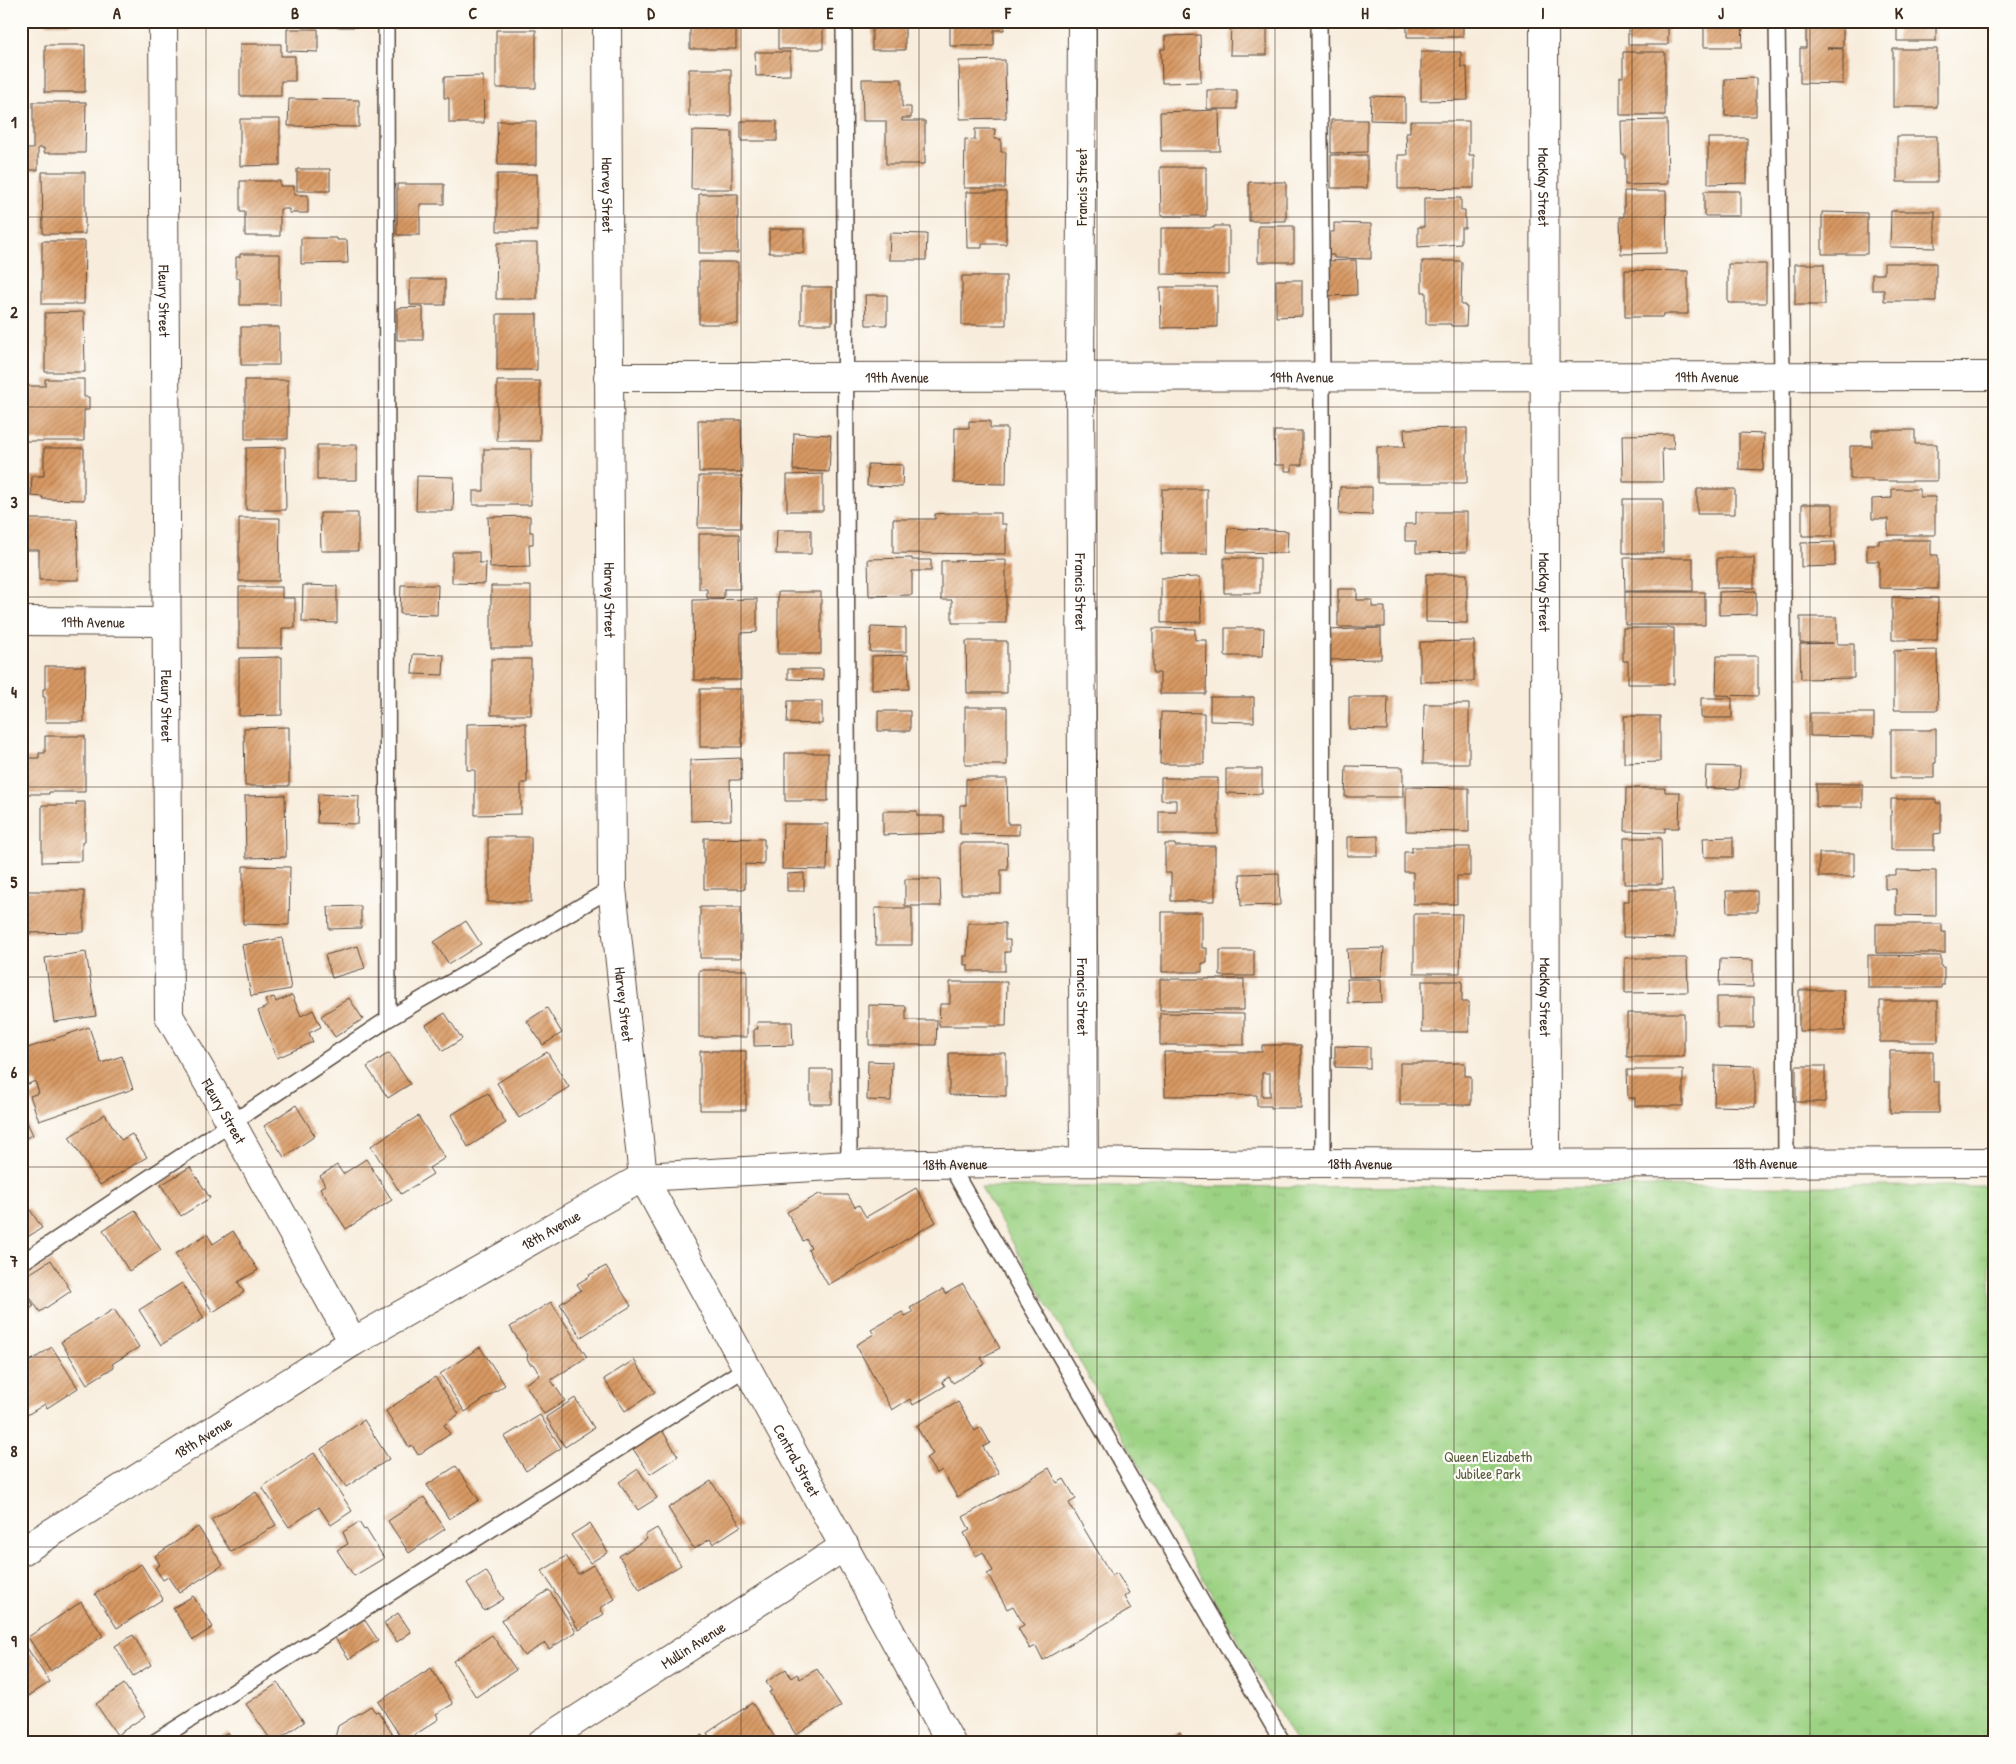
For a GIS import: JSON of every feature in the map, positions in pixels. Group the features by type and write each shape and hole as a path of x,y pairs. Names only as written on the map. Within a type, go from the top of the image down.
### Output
{"street":[{"name":"Fleury Street","path":"164,21 169,1016 232,1124 353,1342"},
{"name":"Harvey Street","path":"607,21 612,888 643,1177"},
{"name":"Francis Street","path":"1082,21 1080,376 1084,1162"},
{"name":"MacKay Street","path":"1544,21 1546,1163"},
{"name":"19th Avenue","path":"608,377 1995,376"},
{"name":"19th Avenue","path":"21,621 166,622"},
{"name":"18th Avenue","path":"21,1552 353,1342 643,1177 849,1165 1084,1162 1201,1164 1995,1162"},
{"name":"Central Street","path":"643,1177 951,1743"},
{"name":"Mullin Avenue","path":"541,1743 845,1546"}],"lane":[{"path":"386,21 388,1019"},
{"path":"844,21 849,1165"},
{"path":"1319,21 1322,376 1323,1163"},
{"path":"1777,21 1782,376 1786,1162"},
{"path":"21,1264 388,1019 612,888"},
{"path":"950,1165 1282,1743"},
{"path":"153,1743 746,1368"}],"green space":[{"name":"Queen Elizabeth Jubilee Park","path":"1989,1186 1995,1602 1995,1743 1296,1743 981,1187"}],"building":[{"path":"45,21 85,21 85,24 45,24"},
{"path":"322,21 362,21 362,27 322,27"},
{"path":"690,21 736,21 736,49 690,49"},
{"path":"778,21 823,21 823,49 778,49"},
{"path":"872,21 905,21 905,50 872,50"},
{"path":"950,21 1004,21 1004,30 994,30 994,46 950,46"},
{"path":"1231,21 1267,21 1267,55 1230,55"},
{"path":"1388,21 1463,21 1463,37 1407,37 1407,26 1388,26"},
{"path":"1628,21 1668,21 1668,45 1628,45"},
{"path":"1704,21 1743,21 1742,47 1704,47"},
{"path":"1806,21 1843,21 1843,48 1827,48 1843,49 1843,84 1800,83 1800,48 1806,48"},
{"path":"1897,21 1936,21 1936,41 1897,41"},
{"path":"287,29 318,29 318,52 287,51"},
{"path":"496,30 536,30 536,88 496,88"},
{"path":"1200,35 1201,82 1162,83 1161,49 1165,49 1165,36"},
{"path":"240,44 281,44 281,56 295,56 295,81 281,81 281,96 240,96"},
{"path":"45,45 85,45 85,92 45,92"},
{"path":"1893,49 1937,49 1937,107 1893,107"},
{"path":"755,52 790,52 790,75 756,76"},
{"path":"1421,52 1461,52 1461,67 1467,67 1468,100 1421,101"},
{"path":"1623,52 1665,52 1665,115 1620,115 1620,77 1623,77"},
{"path":"1005,60 1006,118 960,119 959,61"},
{"path":"689,69 731,69 731,116 689,116"},
{"path":"483,76 484,123 449,123 449,98 444,98 444,77"},
{"path":"1756,78 1756,116 1725,116 1725,79"},
{"path":"862,79 902,79 902,107 911,107 911,118 902,118 902,121 925,121 925,164 886,164 886,121 863,121"},
{"path":"1207,90 1237,90 1237,109 1207,109"},
{"path":"1371,96 1405,97 1405,121 1370,120"},
{"path":"289,99 359,100 359,127 288,126"},
{"path":"33,102 86,102 85,153 44,153 44,148 38,148 38,170 21,170 21,149 33,149"},
{"path":"1219,110 1220,151 1161,151 1160,112"},
{"path":"240,119 280,119 280,165 240,166"},
{"path":"1331,120 1367,120 1367,152 1331,153"},
{"path":"1667,120 1668,184 1625,185 1625,155 1622,155 1621,121"},
{"path":"497,121 536,121 536,165 498,165"},
{"path":"741,121 777,121 777,141 741,141"},
{"path":"1410,121 1469,121 1469,155 1474,155 1474,188 1398,189 1398,155 1407,155 1406,133 1410,133"},
{"path":"975,129 995,129 994,139 1001,139 1001,152 1006,152 1005,188 964,188 965,139 975,140"},
{"path":"692,131 732,132 732,189 691,189"},
{"path":"1897,136 1937,136 1937,182 1897,182"},
{"path":"1708,138 1747,138 1747,183 1708,184"},
{"path":"1331,155 1367,155 1367,188 1331,188"},
{"path":"1160,167 1206,167 1206,216 1161,216"},
{"path":"297,169 330,169 330,191 297,191"},
{"path":"42,172 85,172 85,234 43,234"},
{"path":"497,174 537,174 537,231 497,231"},
{"path":"240,181 280,181 280,186 294,186 294,195 308,195 308,213 289,213 289,209 280,209 280,236 245,236 245,212 240,212"},
{"path":"1249,182 1286,182 1286,221 1249,221"},
{"path":"397,184 444,184 444,204 420,204 420,235 397,235"},
{"path":"1624,191 1666,191 1667,253 1621,254 1620,217 1624,217"},
{"path":"1704,191 1740,191 1740,216 1704,216"},
{"path":"966,192 1006,192 1006,244 982,244 982,248 967,248"},
{"path":"699,194 738,194 738,253 699,253"},
{"path":"1424,198 1461,198 1461,211 1465,211 1465,228 1461,228 1461,244 1418,247 1418,227 1424,227"},
{"path":"1891,211 1935,211 1935,248 1890,247"},
{"path":"1822,212 1867,213 1867,254 1822,254"},
{"path":"1334,223 1371,224 1371,259 1334,258 1334,255 1328,255 1328,232 1334,232"},
{"path":"1214,226 1229,226 1229,275 1161,274 1161,228 1214,228"},
{"path":"1258,226 1294,226 1294,262 1258,262"},
{"path":"769,229 804,229 804,253 769,253"},
{"path":"890,233 927,234 926,260 889,260"},
{"path":"301,238 337,238 337,240 347,240 348,263 301,264"},
{"path":"42,241 85,241 84,304 42,304"},
{"path":"497,243 537,243 537,299 496,299"},
{"path":"240,254 280,254 280,305 240,305 240,278 236,278 236,257 240,257"},
{"path":"1356,260 1357,295 1328,296 1327,261"},
{"path":"1422,261 1462,262 1461,305 1467,307 1466,326 1426,324 1426,292 1422,292"},
{"path":"699,262 738,262 738,324 699,324"},
{"path":"1884,263 1936,263 1936,301 1884,301 1884,290 1872,290 1872,274 1884,274"},
{"path":"1728,264 1766,264 1766,303 1728,303"},
{"path":"1795,264 1824,264 1825,305 1795,305"},
{"path":"1625,270 1688,271 1688,314 1663,314 1662,317 1625,317"},
{"path":"962,276 1006,276 1006,325 962,325"},
{"path":"410,279 445,279 445,305 410,305"},
{"path":"1276,280 1302,280 1302,316 1276,317"},
{"path":"801,287 832,287 832,324 801,324"},
{"path":"1160,287 1217,287 1217,327 1161,328"},
{"path":"865,295 887,295 887,325 866,325"},
{"path":"423,307 423,340 397,340 397,308"},
{"path":"84,312 85,372 45,372 45,313"},
{"path":"497,314 537,314 537,370 497,370"},
{"path":"241,327 279,327 279,365 241,365"},
{"path":"45,379 84,379 84,397 89,397 89,410 84,410 84,441 24,441 24,386 45,386"},
{"path":"245,380 288,380 288,439 245,439"},
{"path":"497,381 540,381 540,441 497,441"},
{"path":"698,420 741,420 742,472 699,472"},
{"path":"969,421 990,421 990,428 1007,428 1006,484 954,483 955,428 969,428"},
{"path":"1467,428 1467,483 1377,483 1377,447 1405,447 1404,429"},
{"path":"1872,430 1915,430 1915,444 1937,444 1937,481 1850,479 1850,446 1872,446"},
{"path":"1274,431 1302,431 1302,465 1292,465 1292,471 1285,471 1285,465 1275,465"},
{"path":"794,433 831,435 829,472 793,470"},
{"path":"1739,433 1764,434 1763,470 1739,469"},
{"path":"1673,434 1674,449 1662,449 1663,482 1623,482 1622,435"},
{"path":"317,445 357,445 357,480 317,480"},
{"path":"285,447 286,510 246,510 246,448"},
{"path":"44,448 84,448 84,500 43,499 43,497 31,496 32,476 44,476"},
{"path":"484,449 531,449 531,505 473,505 473,491 484,491"},
{"path":"868,464 903,465 902,487 867,486"},
{"path":"823,474 823,511 787,511 787,475"},
{"path":"417,476 454,477 453,511 416,511"},
{"path":"699,476 742,476 741,528 698,528"},
{"path":"1340,487 1372,487 1372,515 1339,514"},
{"path":"1162,489 1207,489 1207,554 1161,554"},
{"path":"1697,489 1735,489 1735,514 1697,514"},
{"path":"1892,489 1920,489 1920,497 1935,497 1935,535 1888,535 1888,519 1872,519 1872,499 1892,498"},
{"path":"1623,499 1663,499 1663,553 1623,553"},
{"path":"1802,504 1833,504 1833,536 1802,536"},
{"path":"1416,512 1467,512 1467,552 1416,553 1416,541 1405,541 1405,524 1416,524"},
{"path":"320,513 358,513 358,551 321,551"},
{"path":"1001,513 1001,524 1006,524 1006,554 893,553 893,519 935,519 935,514"},
{"path":"530,516 530,532 533,532 533,544 529,544 530,567 490,568 488,517"},
{"path":"239,518 280,518 279,581 239,581"},
{"path":"21,519 77,519 79,580 39,580 39,550 21,550"},
{"path":"1228,528 1288,531 1287,553 1227,552"},
{"path":"777,530 811,530 811,554 776,554"},
{"path":"699,534 739,534 740,589 724,589 724,598 707,598 707,589 699,589"},
{"path":"1879,540 1931,540 1931,555 1938,555 1938,589 1879,588 1879,561 1867,561 1867,544 1879,544"},
{"path":"1835,542 1835,566 1801,567 1801,543"},
{"path":"452,552 479,552 479,563 486,563 485,584 452,583"},
{"path":"912,558 912,560 931,560 931,571 912,571 912,595 869,596 868,559"},
{"path":"1224,558 1260,558 1260,593 1224,593"},
{"path":"1624,558 1693,558 1693,591 1625,591"},
{"path":"1717,558 1754,558 1754,588 1717,588"},
{"path":"1006,560 1006,623 952,623 952,600 941,600 941,561"},
{"path":"1426,574 1467,574 1467,623 1426,622"},
{"path":"1200,577 1201,622 1161,623 1161,578"},
{"path":"303,585 337,586 337,623 302,622"},
{"path":"401,585 438,585 437,615 400,614"},
{"path":"491,586 531,586 531,648 491,648"},
{"path":"239,587 282,587 282,598 295,598 295,628 282,628 282,648 239,648"},
{"path":"1338,589 1357,589 1357,600 1372,600 1372,607 1385,607 1385,627 1338,627"},
{"path":"1756,591 1756,614 1719,615 1719,592"},
{"path":"778,592 821,592 821,654 778,654"},
{"path":"1625,592 1705,592 1705,625 1625,625"},
{"path":"1892,597 1938,598 1937,640 1892,640"},
{"path":"757,599 757,632 741,633 741,680 694,680 693,600"},
{"path":"1800,617 1837,617 1837,644 1854,644 1854,678 1801,679 1800,644 1833,643 1800,643"},
{"path":"871,627 906,628 906,652 870,652"},
{"path":"1153,628 1195,629 1195,640 1207,640 1206,694 1160,694 1160,673 1153,673"},
{"path":"1225,628 1264,628 1263,656 1225,656"},
{"path":"1381,628 1381,659 1329,660 1328,630"},
{"path":"1623,628 1674,628 1674,684 1628,684 1628,661 1623,661"},
{"path":"966,641 1007,641 1007,693 967,693"},
{"path":"1474,641 1474,681 1420,682 1420,642"},
{"path":"1937,650 1938,710 1894,710 1894,651"},
{"path":"413,654 444,655 443,675 412,674"},
{"path":"908,655 909,689 872,690 872,656"},
{"path":"1717,656 1758,656 1758,696 1716,695"},
{"path":"282,657 282,715 239,716 239,658"},
{"path":"491,659 531,659 531,715 491,715"},
{"path":"45,666 85,666 84,722 45,722 45,697 43,697 43,689 45,689"},
{"path":"788,669 823,669 823,680 788,679"},
{"path":"700,689 742,689 742,747 700,747"},
{"path":"1210,697 1254,697 1254,722 1210,721"},
{"path":"1349,697 1388,697 1387,730 1349,729"},
{"path":"1701,698 1732,698 1732,718 1701,718"},
{"path":"788,701 822,701 822,724 787,723"},
{"path":"1424,704 1469,704 1469,764 1423,764"},
{"path":"965,707 1007,707 1007,765 965,765"},
{"path":"878,711 910,711 910,731 878,731"},
{"path":"1161,712 1204,713 1204,764 1160,764"},
{"path":"1810,713 1874,713 1874,737 1810,736"},
{"path":"1624,716 1660,716 1660,762 1624,763"},
{"path":"526,723 527,783 521,783 521,814 475,815 475,770 467,770 467,724"},
{"path":"289,727 289,786 245,786 244,728"},
{"path":"1936,729 1934,778 1891,778 1891,730"},
{"path":"45,736 85,736 85,792 26,794 26,758 39,758 39,753 45,753"},
{"path":"785,753 828,753 828,801 785,801"},
{"path":"741,758 742,780 730,780 731,820 691,821 690,760"},
{"path":"1346,766 1403,767 1403,797 1345,797"},
{"path":"1706,766 1740,767 1739,789 1705,788"},
{"path":"1226,769 1262,769 1262,794 1226,793"},
{"path":"1161,778 1218,778 1218,834 1159,834 1159,811 1176,811 1176,800 1161,800"},
{"path":"966,779 1007,779 1008,824 1019,824 1019,835 960,834 960,805 966,805"},
{"path":"1816,784 1863,784 1863,807 1816,807"},
{"path":"1406,787 1469,788 1469,832 1406,831"},
{"path":"1626,788 1665,788 1665,792 1680,792 1679,828 1665,828 1665,832 1625,831"},
{"path":"318,794 359,796 358,824 317,823"},
{"path":"285,795 286,857 246,858 245,796"},
{"path":"1891,799 1936,799 1936,803 1941,803 1941,833 1934,834 1934,850 1891,850"},
{"path":"76,802 85,802 85,842 82,842 82,861 42,862 42,805 76,805"},
{"path":"883,811 917,811 917,816 944,816 944,833 883,835"},
{"path":"783,824 828,824 827,870 782,869"},
{"path":"1378,836 1378,856 1347,856 1347,837"},
{"path":"488,837 531,837 531,902 488,902"},
{"path":"1733,837 1733,857 1704,857 1703,838"},
{"path":"704,838 764,839 764,865 745,864 745,889 704,889"},
{"path":"1624,838 1661,838 1662,884 1624,884"},
{"path":"960,843 1007,843 1008,870 1001,870 1001,894 961,894"},
{"path":"1165,844 1175,844 1175,846 1215,846 1215,901 1171,901 1171,873 1165,873"},
{"path":"1412,847 1470,847 1470,876 1457,876 1457,904 1413,904 1413,872 1404,872 1404,852 1412,852"},
{"path":"1819,853 1854,853 1854,877 1819,877"},
{"path":"243,866 290,867 289,925 243,924"},
{"path":"1896,870 1936,871 1936,916 1896,915 1896,889 1885,889 1885,875 1896,875"},
{"path":"804,873 804,891 787,891 787,874"},
{"path":"1279,873 1280,905 1241,906 1240,874"},
{"path":"905,879 940,879 941,906 905,906"},
{"path":"1629,889 1674,889 1674,938 1623,937 1623,901 1629,901"},
{"path":"24,891 84,891 84,932 24,933"},
{"path":"1726,891 1757,891 1757,912 1727,912"},
{"path":"361,906 361,928 329,929 328,907"},
{"path":"700,907 741,907 741,958 700,958"},
{"path":"875,908 912,908 912,945 876,945"},
{"path":"1162,912 1202,912 1202,948 1207,948 1207,963 1202,963 1202,972 1162,972"},
{"path":"1414,914 1462,914 1460,973 1414,973"},
{"path":"466,921 481,944 449,964 434,942"},
{"path":"968,923 1005,923 1005,940 1010,940 1010,952 1005,952 1005,971 968,971 968,965 964,965 964,956 967,956"},
{"path":"1876,924 1942,924 1942,932 1945,932 1945,953 1876,953"},
{"path":"282,938 291,989 251,996 242,945"},
{"path":"358,946 365,968 332,978 325,955"},
{"path":"1384,948 1382,976 1349,977 1347,949"},
{"path":"1220,950 1254,950 1254,976 1220,976"},
{"path":"86,952 96,1016 54,1022 45,958"},
{"path":"1868,955 1941,956 1941,967 1944,967 1944,985 1941,985 1941,988 1868,988"},
{"path":"1625,958 1687,958 1688,992 1625,993"},
{"path":"1720,959 1753,960 1753,987 1719,986"},
{"path":"699,970 747,970 747,1037 699,1037"},
{"path":"1160,979 1244,979 1244,1010 1160,1010"},
{"path":"1347,979 1381,979 1382,1002 1348,1003"},
{"path":"1422,981 1462,981 1462,1002 1469,1002 1469,1032 1422,1032"},
{"path":"950,982 1007,982 1006,1026 939,1026 940,1004 950,1004"},
{"path":"1799,990 1844,990 1845,1031 1799,1031"},
{"path":"292,995 301,1016 313,1010 321,1027 309,1033 313,1042 277,1058 258,1011 268,1006 265,1000 274,997 276,1002"},
{"path":"1717,997 1754,997 1754,1028 1717,1028"},
{"path":"349,998 363,1019 335,1037 321,1016"},
{"path":"1880,1001 1938,1001 1938,1042 1880,1042"},
{"path":"869,1005 906,1006 906,1020 937,1020 936,1045 869,1045"},
{"path":"547,1008 562,1033 543,1045 527,1021"},
{"path":"445,1013 462,1039 443,1051 426,1025"},
{"path":"1160,1013 1244,1014 1244,1045 1160,1045"},
{"path":"1627,1013 1684,1013 1684,1057 1627,1057"},
{"path":"757,1022 792,1022 793,1045 754,1046 754,1029 758,1029"},
{"path":"89,1027 101,1063 122,1056 133,1089 39,1121 30,1096 39,1093 35,1081 26,1085 21,1069 21,1056 26,1054 25,1049"},
{"path":"1262,1045 1301,1045 1301,1108 1257,1106 1257,1095 1165,1096 1164,1052 1262,1052","holes":["1262,1073 1270,1073 1270,1096 1262,1096"]},
{"path":"1335,1046 1370,1047 1370,1068 1335,1067"},
{"path":"700,1051 746,1051 746,1110 700,1110"},
{"path":"1890,1051 1933,1051 1933,1082 1939,1082 1939,1113 1890,1113"},
{"path":"547,1052 569,1087 519,1118 497,1083"},
{"path":"389,1053 410,1084 388,1098 367,1067"},
{"path":"949,1053 1006,1053 1006,1096 949,1095"},
{"path":"868,1061 892,1062 891,1101 867,1100"},
{"path":"1400,1063 1465,1063 1465,1076 1471,1076 1471,1105 1400,1105"},
{"path":"1715,1065 1755,1066 1755,1107 1714,1106"},
{"path":"1796,1066 1825,1066 1825,1102 1796,1102"},
{"path":"810,1069 832,1069 832,1104 810,1104"},
{"path":"1627,1070 1683,1070 1683,1106 1635,1106 1635,1098 1628,1098"},
{"path":"488,1093 506,1123 468,1147 451,1115"},
{"path":"296,1105 315,1136 284,1157 264,1126"},
{"path":"21,1109 33,1135 21,1140"},
{"path":"105,1114 121,1140 132,1134 147,1157 100,1185 69,1137"},
{"path":"418,1116 445,1158 429,1168 433,1174 401,1194 371,1146"},
{"path":"366,1159 392,1200 346,1229 320,1188 325,1185 320,1176 337,1165 343,1174"},
{"path":"190,1167 210,1198 181,1216 161,1185"},
{"path":"916,1188 936,1222 828,1285 808,1250 811,1248 806,1239 803,1241 787,1212 821,1193 822,1195 848,1195 855,1207 859,1205 866,1217"},
{"path":"29,1208 42,1228 21,1241 21,1213"},
{"path":"135,1210 161,1250 129,1271 103,1230"},
{"path":"233,1231 258,1270 238,1282 244,1292 213,1312 175,1254 207,1234 213,1244"},
{"path":"51,1260 71,1291 40,1312 21,1284 21,1279"},
{"path":"606,1266 631,1306 581,1337 560,1304 581,1290 577,1284"},
{"path":"182,1283 204,1318 161,1345 139,1310"},
{"path":"963,1284 1000,1348 981,1358 985,1364 953,1383 949,1377 942,1381 945,1386 913,1405 910,1399 892,1410 856,1345 874,1334 871,1330 902,1312 905,1316 913,1312 910,1308 943,1289 945,1294"},
{"path":"21,1287 34,1306 21,1314"},
{"path":"551,1302 587,1357 551,1380 565,1401 544,1414 525,1384 540,1375 533,1364 530,1364 527,1358 528,1355 510,1327"},
{"path":"114,1309 139,1347 112,1364 114,1367 87,1384 61,1342"},
{"path":"52,1347 78,1388 47,1408 45,1404 24,1417 21,1413 21,1367"},
{"path":"480,1347 505,1385 465,1412 440,1374"},
{"path":"634,1360 655,1392 625,1411 604,1379"},
{"path":"435,1377 459,1414 444,1425 450,1434 418,1455 412,1445 409,1447 386,1411"},
{"path":"575,1398 594,1428 565,1447 546,1417"},
{"path":"958,1402 975,1431 981,1427 990,1443 983,1447 999,1473 957,1497 942,1470 936,1474 926,1458 933,1454 916,1426"},
{"path":"540,1415 561,1448 526,1471 504,1437"},
{"path":"364,1420 389,1459 346,1487 321,1449"},
{"path":"660,1427 678,1456 650,1474 631,1446"},
{"path":"314,1453 352,1511 331,1525 319,1507 289,1527 262,1487"},
{"path":"456,1466 479,1500 449,1519 427,1485"},
{"path":"1049,1468 1057,1483 1064,1479 1076,1499 1069,1503 1112,1576 1117,1573 1129,1593 1124,1597 1131,1609 1043,1660 1036,1646 1030,1649 1018,1628 1024,1625 1013,1606 1007,1609 987,1574 993,1571 983,1552 976,1556 964,1533 970,1530 963,1517"},
{"path":"638,1469 657,1498 638,1510 619,1482"},
{"path":"711,1481 741,1526 713,1544 710,1539 694,1549 668,1508"},
{"path":"256,1492 276,1525 231,1552 211,1520"},
{"path":"424,1497 445,1529 409,1553 388,1521"},
{"path":"359,1522 364,1530 366,1529 384,1558 354,1576 337,1550 348,1544 343,1532"},
{"path":"590,1523 608,1552 590,1563 571,1535"},
{"path":"198,1527 223,1565 179,1593 168,1577 163,1580 155,1568 160,1565 155,1556"},
{"path":"657,1528 681,1565 640,1590 619,1556 647,1539 645,1535"},
{"path":"566,1556 578,1574 593,1565 615,1599 600,1608 604,1614 579,1630 542,1571"},
{"path":"141,1564 163,1599 117,1628 95,1594"},
{"path":"486,1571 504,1599 484,1611 467,1583"},
{"path":"549,1590 576,1632 549,1649 545,1643 524,1656 501,1620"},
{"path":"193,1596 213,1627 193,1640 173,1608"},
{"path":"81,1602 103,1636 50,1671 28,1637"},
{"path":"398,1613 411,1632 397,1642 384,1623"},
{"path":"364,1619 378,1640 349,1659 335,1638"},
{"path":"133,1635 151,1665 133,1676 115,1646"},
{"path":"492,1635 516,1670 476,1697 453,1661"},
{"path":"25,1645 50,1682 21,1701 21,1647"},
{"path":"431,1668 453,1704 436,1714 439,1719 404,1742 378,1702"},
{"path":"786,1669 791,1678 797,1674 800,1679 817,1669 841,1706 796,1735 769,1692 772,1691 766,1682"},
{"path":"278,1683 304,1722 273,1743 246,1704"},
{"path":"124,1684 145,1716 117,1735 96,1704"},
{"path":"752,1703 776,1739 769,1743 713,1743 707,1733"},
{"path":"371,1706 375,1712 378,1711 398,1743 328,1743 335,1738 338,1726"},
{"path":"228,1732 235,1743 210,1743"},
{"path":"1180,1732 1186,1743 1161,1743"},
{"path":"702,1735 707,1743 690,1743"},
{"path":"859,1736 864,1743 848,1743"}]}
